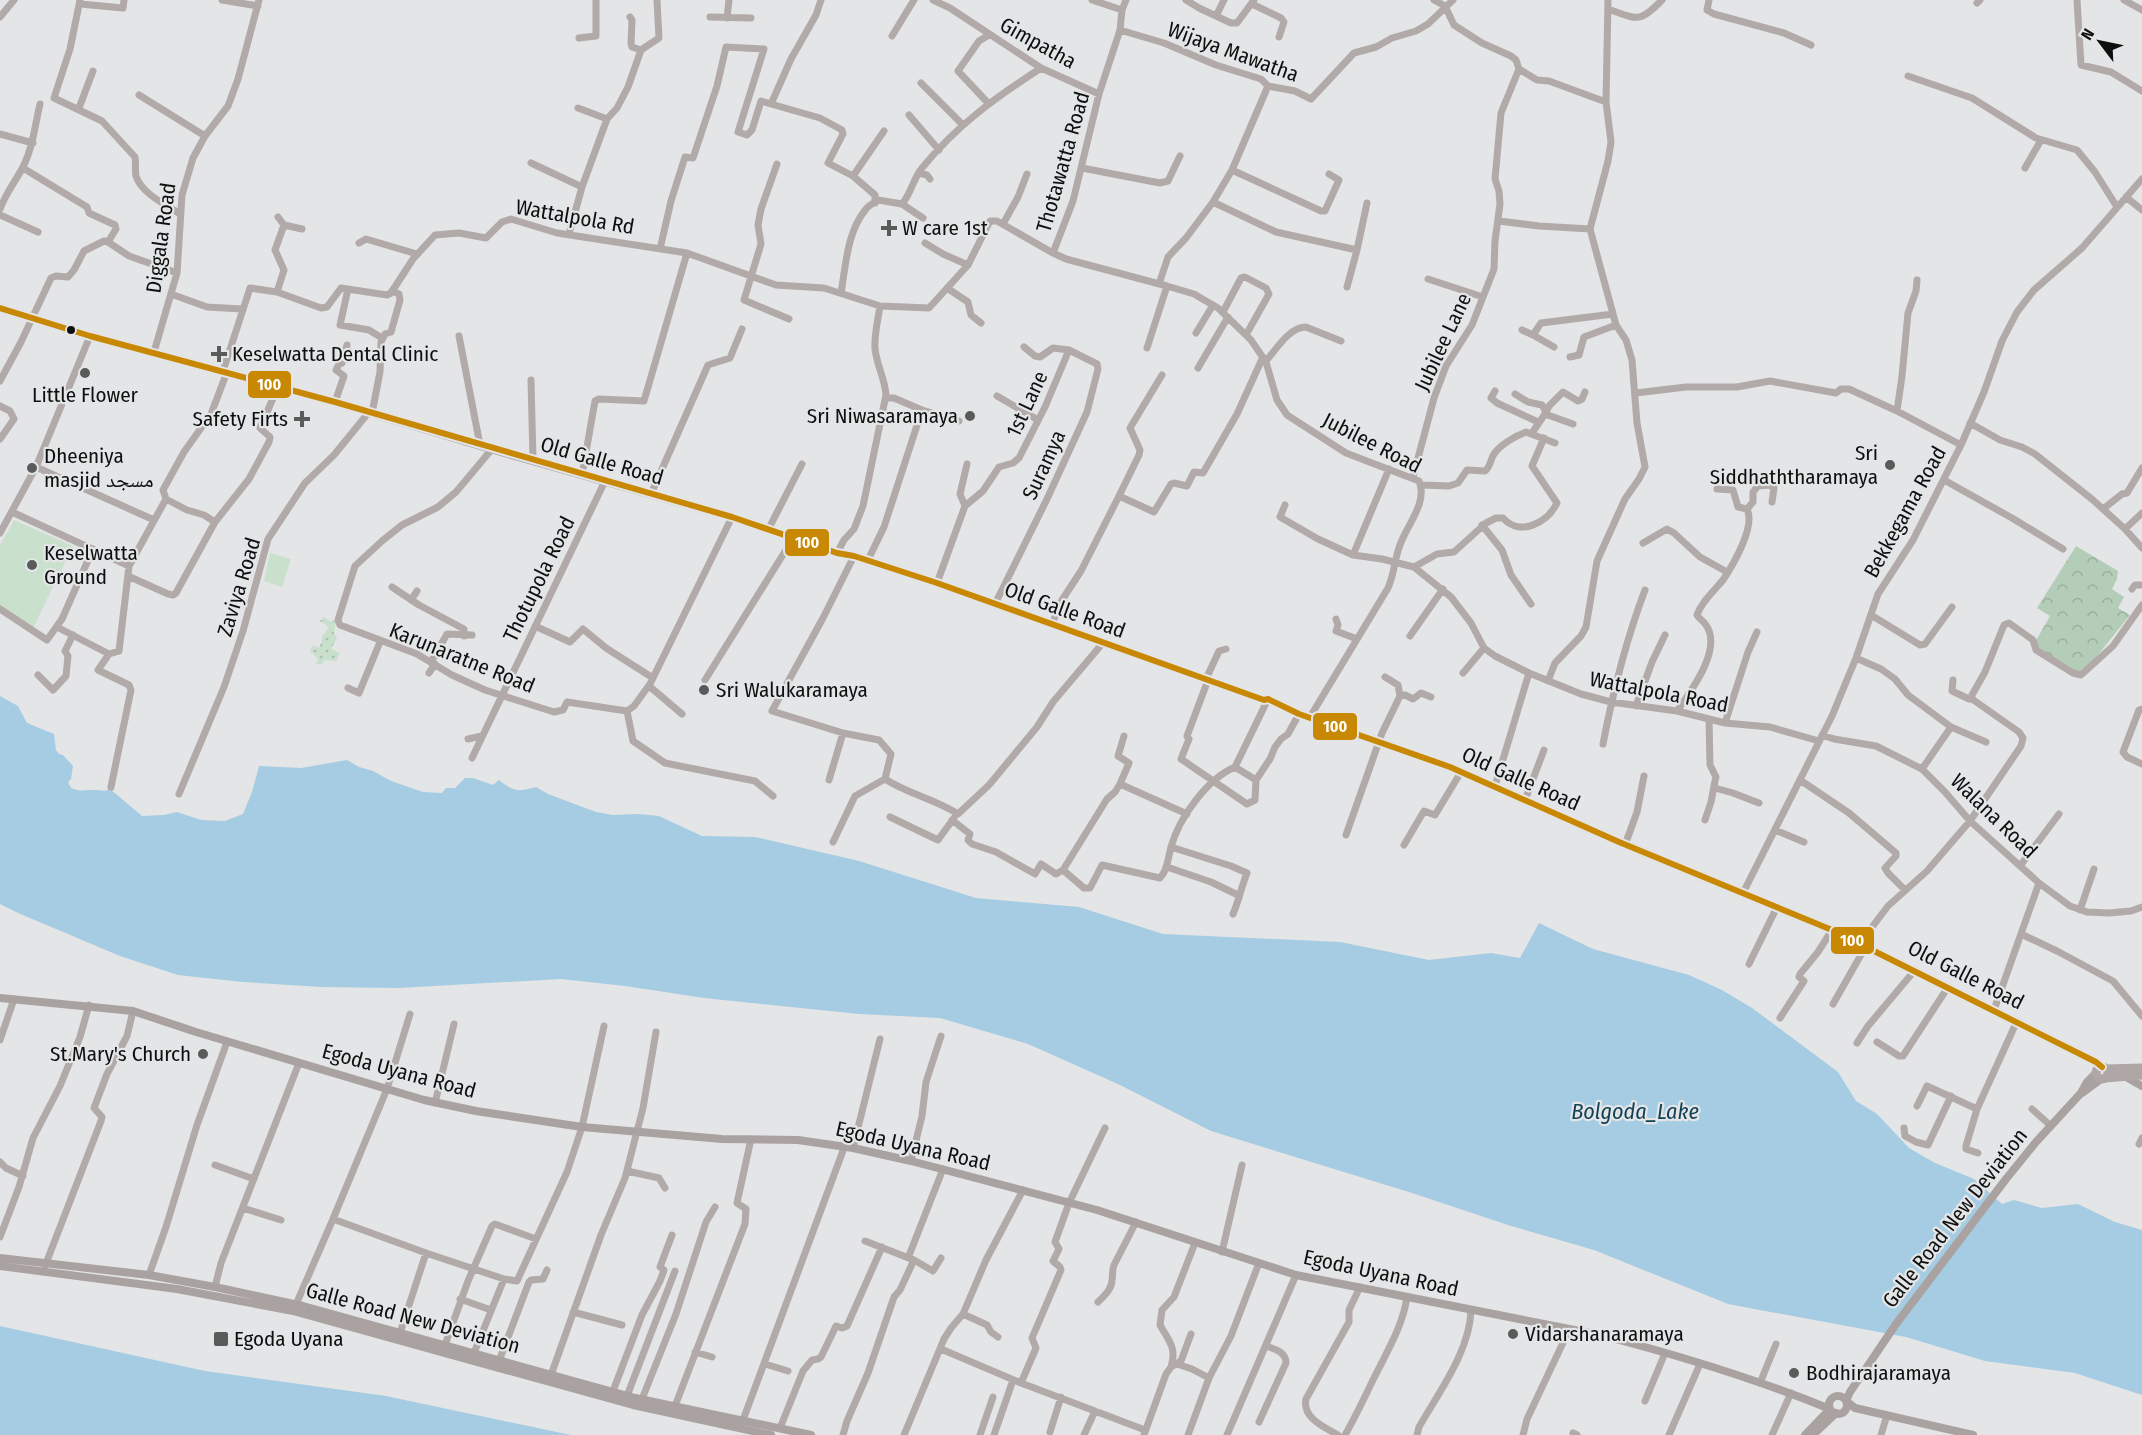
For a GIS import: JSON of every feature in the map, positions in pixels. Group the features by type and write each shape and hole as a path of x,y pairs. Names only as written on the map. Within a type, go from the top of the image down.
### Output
{"highway":[{"name":"Old Galle Road","path":"0,308 90,336 335,402 732,517 837,553 868,560 937,583 1102,644 1264,700 1268,699 1299,714 1461,772 1625,845 1832,930 2096,1062 2101,1073"},
{"path":"2101,1073 2142,1068"},
{"path":"2101,1073 2128,1078 2142,1075"}],"main road":[{"name":"Egoda Uyana Road","path":"0,998 133,1011 227,1042 435,1103 582,1127 682,1136 798,1140 911,1161 1136,1222 1296,1275 1600,1335 1760,1383 1836,1411"},
{"name":"Galle Road New Deviation","path":"1839,1398 1865,1370 1896,1324 2029,1150 2101,1073"},
{"path":"2128,1078 2142,1086"},
{"name":"Galle Road New Deviation","path":"0,1258 294,1308 400,1333 613,1390 642,1400 811,1435"},
{"name":"Galle Road New Deviation","path":"0,1266 149,1275 215,1287 633,1405 771,1435"},
{"name":"Egoda Uyana Road","path":"1806,1399 1839,1398"},
{"path":"1839,1398 1855,1408 1970,1435"},
{"path":"1836,1411 1829,1403 1839,1398"},
{"path":"1805,1435 1836,1411 1847,1406 1839,1398"},
{"path":"1813,1435 1836,1411 1855,1408"}],"street":[{"path":"0,17 14,0"},
{"path":"124,0 123,8 80,2 70,50 54,98 102,121 132,152 135,157 136,175 140,183 147,191 180,214"},
{"path":"222,0 258,3"},
{"path":"579,38 596,36 596,0"},
{"path":"569,234 582,187 607,119 617,108 628,87 641,50 658,38 657,0"},
{"path":"727,18 729,0"},
{"path":"771,104 791,59 816,15 821,0"},
{"path":"892,36 914,0"},
{"name":"Gimpatha","path":"933,0 950,8 1041,68 1099,94"},
{"path":"1092,0 1122,10"},
{"name":"Thotawatta Road","path":"879,306 929,308 968,265 990,221 1003,224 1053,253 1070,212 1099,94 1120,30 1122,10 1126,0"},
{"path":"1186,0 1216,16 1237,23 1253,2 1284,22 1279,37"},
{"path":"1216,16 1224,0"},
{"path":"1434,0 1445,6 1454,25 1482,43 1511,56 1516,60 1519,69 1537,80 1550,81 1606,102"},
{"path":"1445,6 1453,0"},
{"path":"1548,681 1555,663 1581,636 1586,627 1597,561 1625,498 1645,467 1637,423 1632,360 1626,340 1616,325 1590,229 1611,142 1606,102 1608,0"},
{"path":"1608,9 1633,18 1640,18 1662,0"},
{"path":"1709,0 1707,10 1714,14 1784,33 1811,45"},
{"path":"2124,0 2142,10"},
{"path":"2076,1 2081,65 2111,72 2142,91"},
{"name":"Diggala Road","path":"154,352 177,273 182,195 193,158 205,136 228,106 238,79 258,3"},
{"name":"Wijaya Mawatha","path":"1120,30 1164,43 1216,65 1261,78 1268,86 1295,92 1311,99 1354,53 1376,47 1392,38 1416,32 1428,24 1445,6"},
{"path":"630,17 632,20 630,44 641,50"},
{"path":"710,17 751,18"},
{"path":"988,35 979,40 958,71 988,103"},
{"path":"660,249 681,168 685,158 693,158 717,86 726,47 764,49 738,132 747,135 752,130 761,101 820,118 842,130 843,134 828,163 853,176 872,192 875,195 875,203"},
{"path":"902,204 919,173 962,124 988,103 1041,68"},
{"name":"Jubilee Lane","path":"1413,477 1434,398 1446,366 1472,326 1494,270 1495,241 1499,221 1500,197 1496,179 1501,113 1519,69"},
{"path":"79,108 93,71"},
{"path":"1908,76 1972,98 2041,140 2078,150 2117,207"},
{"path":"921,83 962,124"},
{"path":"1159,284 1168,258 1213,202 1232,170 1268,86"},
{"path":"139,95 205,136"},
{"path":"0,209 9,189 23,168 33,143 40,104"},
{"path":"578,108 607,119"},
{"path":"909,115 939,150"},
{"path":"853,176 884,131"},
{"path":"0,134 33,143"},
{"path":"2025,168 2041,140"},
{"path":"1082,168 1160,183 1168,181 1179,156"},
{"path":"531,162 582,187"},
{"path":"777,164 761,209 758,225 761,244 744,300 789,319"},
{"path":"23,168 87,207 89,213 115,225 116,229 108,242"},
{"path":"1232,170 1321,212 1325,211 1340,180 1329,174"},
{"path":"919,173 927,175 930,179"},
{"path":"1003,224 1018,197 1027,174"},
{"name":"Bekkegama Road","path":"1743,893 1832,716 1856,658 1878,594 1913,540 1944,480 1970,423 2002,341 2017,312 2034,290 2082,249 2142,179"},
{"path":"2126,197 2142,210"},
{"path":"842,292 848,249 855,225 868,207 878,200 885,200 902,204 922,218"},
{"path":"1213,202 1276,232 1357,250"},
{"path":"1347,288 1367,203"},
{"path":"0,215 38,232"},
{"path":"278,217 284,225 303,229"},
{"name":"Wattalpola Rd","path":"392,291 417,254 435,235 459,233 486,238 502,222 511,219 557,232 687,253 776,285 824,288 879,306"},
{"path":"1499,221 1590,229"},
{"path":"277,292 284,270 275,250 284,225"},
{"path":"359,243 366,239 417,254"},
{"path":"0,381 51,278 68,277 84,252 94,245 104,241 108,242 129,256 177,273"},
{"path":"925,243 968,265"},
{"path":"582,475 595,401 599,399 644,402 687,253"},
{"name":"Jubilee Road","path":"1053,253 1066,259 1194,294 1213,305 1246,335 1264,360 1277,400 1287,415 1346,453 1419,481 1421,485 1420,502 1397,552 1397,563 1388,588 1310,717"},
{"path":"1198,368 1226,315 1241,278 1245,277 1266,288 1269,294 1246,335"},
{"path":"1428,279 1483,297"},
{"path":"1897,411 1904,365 1908,313 1916,291 1917,280"},
{"path":"1147,348 1167,286"},
{"path":"215,522 166,499 163,490 184,452 211,414 250,288 277,292 321,308 327,307 341,288 387,295 392,291 399,294 398,308 391,332 382,338"},
{"path":"947,288 968,302 971,315 981,322"},
{"path":"348,289 340,325 369,330 382,338"},
{"path":"171,294 207,307 242,309"},
{"path":"1196,333 1213,305"},
{"path":"837,553 844,540 854,529 863,506 886,398 885,379 879,369 875,351 879,306"},
{"path":"1533,335 1541,323 1613,314"},
{"path":"1570,357 1579,355 1584,337 1616,325"},
{"path":"1119,496 1154,512 1171,484 1187,486 1194,472 1203,473 1237,414 1264,360 1293,330 1306,327 1341,341"},
{"path":"651,494 708,365 730,358 742,329"},
{"path":"1522,330 1554,347"},
{"path":"0,533 36,467 90,336"},
{"path":"459,336 480,445"},
{"path":"370,413 380,372 382,338"},
{"path":"335,402 344,376 336,370 349,351 346,349 347,345"},
{"path":"1024,347 1038,357 1053,348 1069,350"},
{"name":"1st Lane","path":"937,583 965,506 983,491 999,467 1013,463 1019,458 1069,350"},
{"name":"Suramya","path":"995,604 1087,412 1098,366 1069,350"},
{"path":"1052,624 1062,600 1081,571 1139,454 1140,450 1130,428 1162,375"},
{"path":"531,380 533,460"},
{"path":"1636,393 1686,387 1737,387 1770,381 1836,393 1841,389 1849,388 1960,445"},
{"path":"128,576 173,595 176,593 215,522 249,479 268,442 270,437 260,428 278,387"},
{"path":"1495,391 1491,398 1497,403 1538,422"},
{"path":"1532,433 1549,406 1563,392 1578,401 1582,399 1585,392"},
{"path":"1515,394 1528,402 1542,405 1545,414"},
{"path":"997,396 1038,420"},
{"path":"886,398 894,398 922,410 959,421"},
{"path":"0,406 10,411 14,419 0,439"},
{"path":"868,560 884,527 922,410"},
{"name":"Zaviya Road","path":"179,794 224,687 243,631 268,539 305,483 334,455 370,413"},
{"path":"1545,414 1573,424"},
{"path":"1970,423 2000,440 2031,451 2103,509 2142,548"},
{"path":"1421,485 1449,486 1458,483 1467,470 1485,471 1489,468 1494,454 1519,434 1532,433 1555,443"},
{"path":"1414,567 1437,554 1454,552 1482,525 1496,518 1503,518 1508,524 1523,528 1543,519 1557,503 1533,466 1544,438"},
{"name":"Karunaratne Road","path":"492,449 456,492 438,507 402,525 356,566 338,620 340,625 380,642 417,654 460,679 554,712 563,710 567,702 627,711"},
{"path":"768,530 802,464"},
{"path":"965,506 960,494 967,465"},
{"path":"36,467 154,520"},
{"path":"2103,509 2121,494 2127,493 2142,468"},
{"path":"1353,555 1389,469"},
{"path":"1944,480 2063,549"},
{"name":"Thotupola Road","path":"472,758 605,481"},
{"path":"1747,509 1753,502 1753,492 1758,486 1768,485 1774,488 1772,502"},
{"path":"1717,489 1733,490 1737,497 1738,507 1747,509"},
{"path":"111,787 131,690 129,685 98,670 109,654 119,651 129,566 166,499"},
{"path":"1285,506 1280,517 1318,539 1353,555 1414,567 1443,589 1471,623 1484,648 1463,673"},
{"path":"1677,711 1708,659 1712,646 1706,624 1697,615 1727,573 1748,532 1749,512 1747,509"},
{"path":"12,512 129,566"},
{"path":"2125,529 2142,513"},
{"path":"732,517 651,682 634,706 627,711 633,741 665,763 755,781 773,796"},
{"path":"1482,525 1502,550 1511,575 1531,604"},
{"path":"1643,543 1669,530 1700,557 1727,573"},
{"path":"705,680 794,537"},
{"path":"0,609 47,640 57,627 93,549"},
{"path":"832,842 855,796 885,779 891,754 879,740 843,733 772,710 854,556"},
{"path":"2132,589 2135,585 2142,585"},
{"path":"392,587 461,630 467,631 447,634 429,673"},
{"path":"1410,636 1443,589"},
{"path":"1603,744 1611,702 1632,623 1645,590"},
{"path":"411,600 417,591"},
{"path":"1972,699 2004,625 2008,623 2033,640 2036,650 2073,673 2081,675 2113,646 2142,605"},
{"path":"1871,615 1920,645 1925,644 1952,607"},
{"path":"1336,619 1338,625 1336,631 1357,639"},
{"path":"535,626 570,642 584,629 651,682 682,714"},
{"path":"57,627 109,654"},
{"path":"1725,723 1748,652 1757,632"},
{"path":"38,675 53,690 66,676 68,656 65,651 73,635"},
{"path":"1636,706 1652,662 1665,635"},
{"path":"348,688 359,693 380,642"},
{"path":"890,817 938,840 955,817 989,785 1053,702 1102,644"},
{"name":"Wattalpola Road","path":"1484,648 1529,673 1581,694 1611,702 1677,711 1725,723 1770,727 1820,738"},
{"path":"1226,649 1219,651 1214,657 1181,759 1247,804 1255,800 1256,780 1275,747 1288,734 1299,714"},
{"path":"1856,658 1881,669 1895,679 1908,695 1951,727 1986,742"},
{"path":"1495,786 1529,673"},
{"path":"1346,835 1379,741 1400,696 1398,685 1385,677"},
{"path":"1833,1004 1863,945 1888,906 1927,871 1970,821 2021,746 2023,738 2019,732 2008,722 1972,699 1952,691 1953,680"},
{"path":"1400,696 1405,695 1413,699 1421,693 1431,697"},
{"path":"1063,870 1084,888 1090,888 1102,865 1160,878 1167,867 1177,831 1187,814 1199,795 1235,767 1268,699"},
{"path":"2142,709 2139,710 2123,752 2127,757 2142,764"},
{"path":"1705,820 1716,777 1710,765 1709,719"},
{"path":"1922,769 1951,727"},
{"path":"829,780 843,733"},
{"path":"468,739 482,736"},
{"path":"885,779 898,787 938,802 970,834 968,840 972,844 996,852 1035,874 1041,864 1056,874 1063,870 1107,799 1120,784 1130,763 1118,756 1124,736"},
{"name":"Walana Road","path":"1820,738 1876,746 1922,769 1946,792 1970,821 2039,883 2070,906 2080,910 2109,913 2131,911 2142,907"},
{"path":"1526,800 1544,750"},
{"path":"1235,767 1256,780"},
{"path":"1404,845 1424,812 1435,815 1461,772"},
{"path":"1625,845 1637,812 1644,776"},
{"path":"1800,780 1849,813 1896,853 1885,868 1905,890"},
{"path":"1120,784 1187,814"},
{"path":"1715,788 1759,803"},
{"path":"2020,866 2059,814"},
{"path":"1775,830 1804,842"},
{"path":"1171,847 1248,873 1238,895 1238,903 1233,914"},
{"path":"1167,867 1211,882 1238,895"},
{"path":"2080,910 2094,869"},
{"path":"1994,1010 2039,883"},
{"path":"1749,964 1777,907"},
{"path":"1780,1018 1804,981 1799,977 1800,974 1832,930"},
{"path":"2020,934 2113,981 2142,1016"},
{"path":"1857,1043 1915,970"},
{"path":"1877,1042 1899,1056 1903,1056 1948,987"},
{"path":"0,1040 14,999"},
{"path":"0,1237 23,1176 33,1138 60,1086 80,1037 89,1005"},
{"path":"44,1267 101,1121 102,1117 94,1108 107,1074 128,1036 133,1011"},
{"path":"294,1308 387,1089 410,1014"},
{"path":"1978,1153 1966,1149 1966,1146 1977,1109 2017,1021"},
{"path":"435,1103 454,1024"},
{"path":"333,1219 426,1253 504,1279 517,1281 563,1183 582,1127 604,1026"},
{"path":"551,1375 601,1235 627,1171 656,1032"},
{"path":"911,1161 922,1116 926,1082 941,1036"},
{"path":"743,1420 849,1148 880,1039"},
{"path":"149,1275 197,1125 227,1042"},
{"path":"215,1287 221,1263 299,1063"},
{"path":"1917,1106 1927,1086 1977,1109"},
{"path":"1904,1128 1905,1136 1928,1145 1951,1096"},
{"path":"2032,1109 2050,1126"},
{"path":"1021,1383 1036,1348 1032,1338 1061,1270 1053,1261 1059,1249 1055,1242 1069,1203 1105,1128"},
{"path":"675,1406 745,1224 746,1209 737,1203 751,1139"},
{"path":"0,1162 6,1168 23,1176"},
{"path":"215,1165 254,1179"},
{"path":"1222,1252 1242,1165"},
{"path":"843,1435 868,1373 894,1297 900,1290 943,1170"},
{"path":"627,1171 659,1178 665,1188"},
{"path":"904,1435 951,1328 963,1314 986,1260 1023,1190"},
{"path":"642,1400 676,1314 706,1222 715,1207"},
{"path":"243,1208 281,1220"},
{"path":"1098,1302 1113,1282 1114,1264 1136,1222"},
{"path":"445,1345 460,1299 492,1226 495,1224 536,1239"},
{"path":"613,1390 642,1315 660,1281 663,1270 660,1267 672,1235"},
{"path":"865,1241 911,1259 933,1271 941,1258"},
{"path":"1174,1366 1174,1350 1160,1325 1160,1320 1162,1310 1174,1297 1195,1243"},
{"path":"780,1428 803,1371 812,1360 821,1357 836,1326 842,1328 847,1326 882,1247"},
{"path":"400,1333 426,1253"},
{"path":"1188,1435 1209,1378 1231,1336 1259,1263"},
{"path":"499,1360 529,1282 543,1280 547,1270"},
{"path":"627,1396 675,1271"},
{"path":"1227,1435 1296,1275"},
{"path":"474,1353 504,1279"},
{"path":"1338,1435 1310,1418 1304,1405 1349,1322 1349,1310 1360,1287"},
{"path":"1345,1435 1361,1408 1391,1344 1405,1312 1407,1297"},
{"path":"460,1299 491,1310"},
{"path":"1417,1435 1419,1427 1463,1348 1469,1330 1471,1310"},
{"path":"573,1312 621,1325"},
{"path":"963,1314 987,1324 991,1332 998,1337"},
{"path":"1522,1435 1527,1419 1569,1330"},
{"path":"1144,1434 1166,1374 1181,1361 1191,1334"},
{"path":"1760,1383 1776,1344"},
{"path":"1259,1422 1286,1363 1282,1354 1266,1346"},
{"path":"941,1349 1013,1380 1145,1430 1144,1434"},
{"path":"695,1352 712,1357"},
{"path":"1645,1401 1665,1353"},
{"path":"765,1364 788,1371"},
{"path":"1669,1435 1700,1364"},
{"path":"1174,1366 1192,1369 1209,1378"},
{"path":"994,1435 1013,1380"},
{"path":"1773,1435 1791,1394"},
{"path":"980,1435 993,1397"},
{"path":"1050,1432 1061,1397"},
{"path":"1084,1435 1095,1411"},
{"path":"1881,1435 1887,1415"}],"green space":[{"name":"Keselwatta Ground","path":"14,520 73,546 33,628 0,607 0,545"},
{"path":"2076,546 2118,571 2112,589 2124,597 2118,608 2130,615 2085,671 2073,670 2034,644 2050,616 2037,608"},
{"path":"270,553 291,559 282,587 264,581"},
{"path":"324,617 331,622 336,620 334,633 337,638 331,649 340,653 336,661 324,660 322,664 316,664 318,659 310,651 313,645 319,648 322,637 329,627 320,621"}],"water":[{"name":"Bolgoda_Lake","path":"0,696 18,706 27,723 54,734 56,750 73,766 71,779 68,782 71,788 105,791 110,789 142,816 177,812 201,820 225,821 243,814 259,766 301,768 347,760 391,781 423,792 442,793 446,788 455,788 465,778 473,778 493,785 499,780 516,790 536,787 548,794 596,812 613,815 659,816 702,836 755,837 859,861 976,898 1079,907 1163,934 1340,942 1429,960 1491,953 1520,958 1539,923 1593,949 1689,975 1722,990 1752,1008 1838,1072 1856,1101 1877,1114 1909,1148 1935,1163 1974,1179 2002,1204 2014,1200 2042,1208 2078,1204 2115,1222 2142,1230 2142,1395 2075,1373 1985,1361 1906,1337 1728,1304 1594,1250 1211,1131 1120,1085 1028,1044 940,1018 859,1014 704,998 561,979 398,988 321,987 178,975 120,956 0,904"},
{"path":"0,1326 205,1371 386,1396 571,1435 0,1435"}],"transit line":[{"name":"100","path":"0,308 90,336 335,402 732,517 837,553 854,556 937,583 1264,700 1268,699 1299,714 1450,767 1619,842 1832,930 2102,1067"}],"place":[{"name":"W care 1st","path":"889,228"},
{"name":"Keselwatta Dental Clinic","path":"219,354"},
{"name":"Little Flower","path":"85,373"},
{"name":"Sri Niwasaramaya","path":"970,416"},
{"name":"Safety Firts","path":"302,419"},
{"name":"Sri Siddhaththaramaya","path":"1890,465"},
{"name":"Dheeniya masjid مسجد","path":"32,468"},
{"name":"Keselwatta Ground","path":"32,565"},
{"name":"Sri Walukaramaya","path":"704,690"},
{"name":"St.Mary's Church","path":"203,1054"},
{"name":"Vidarshanaramaya","path":"1513,1334"},
{"name":"Egoda Uyana","path":"221,1339"},
{"name":"Bodhirajaramaya","path":"1794,1373"}]}
